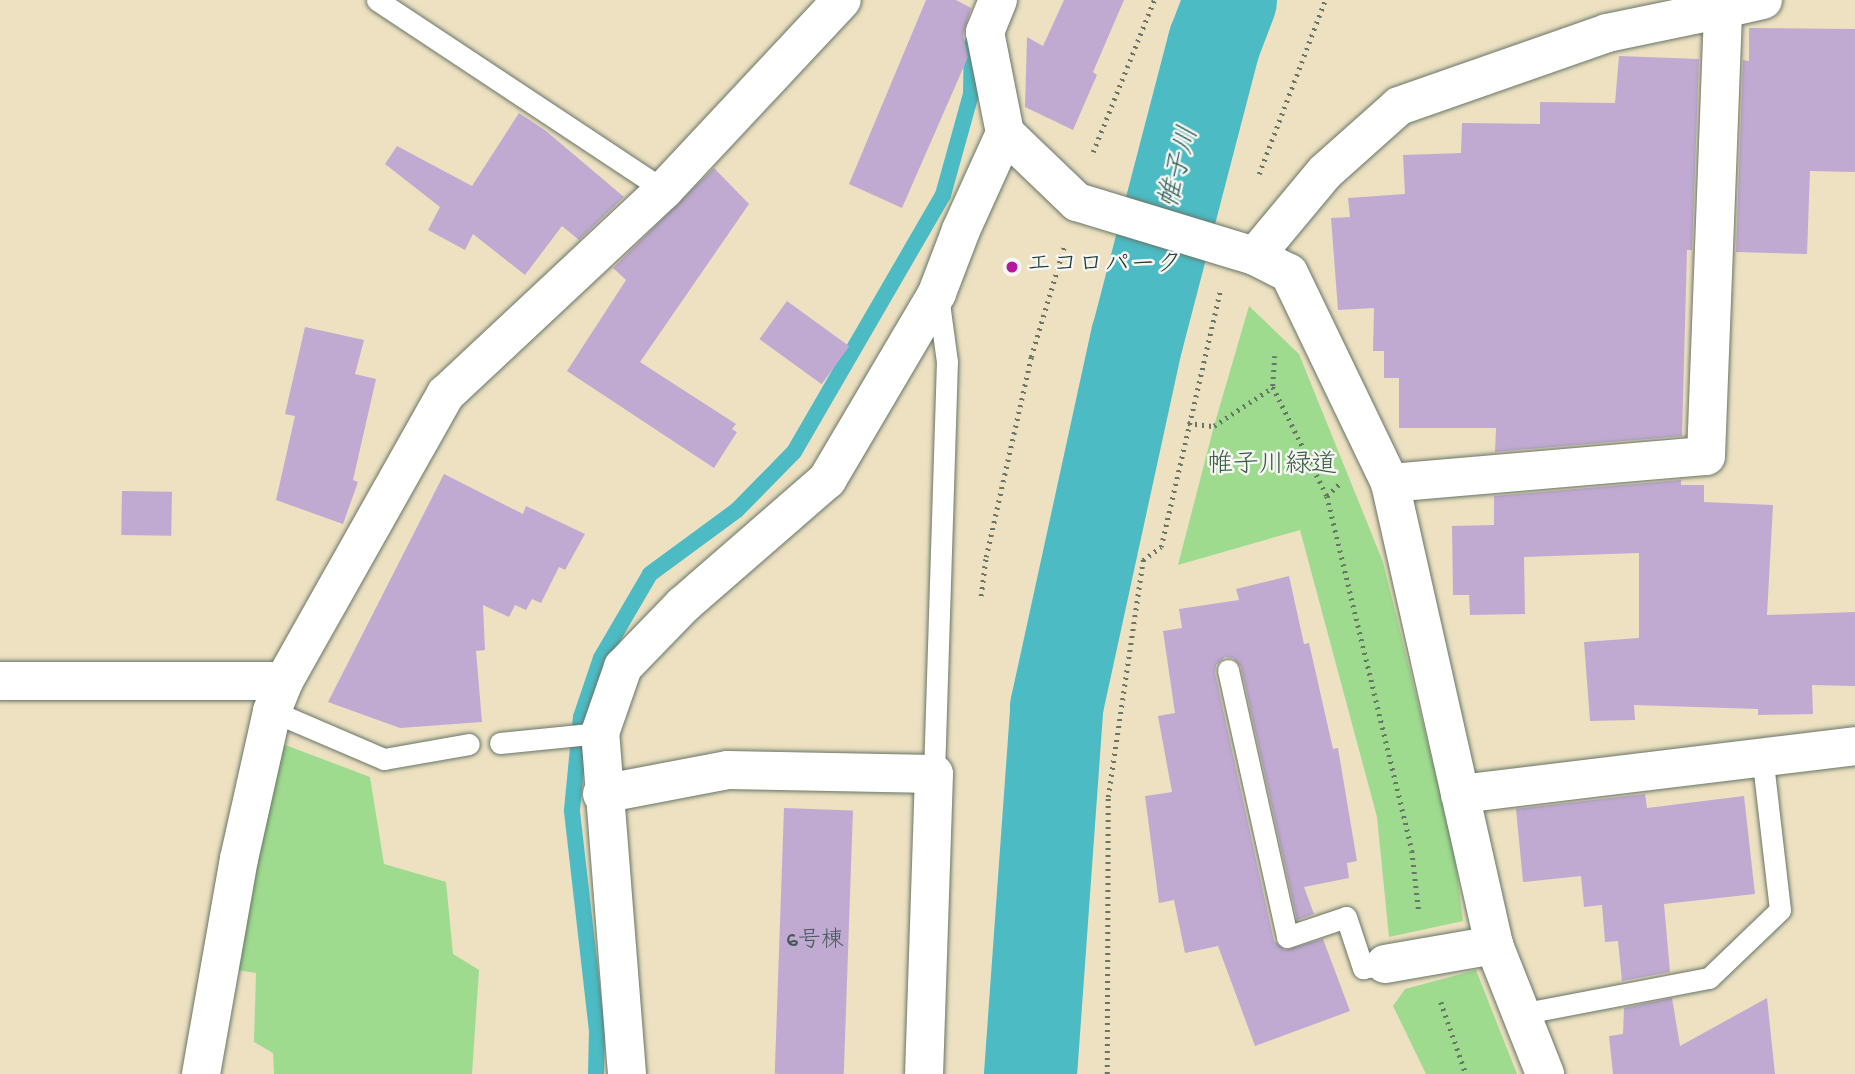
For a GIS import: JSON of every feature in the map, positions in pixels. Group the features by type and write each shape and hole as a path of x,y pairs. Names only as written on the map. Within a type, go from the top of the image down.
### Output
{"street":[{"path":"201,1074 239,859 278,696 446,394 664,190 842,0"},
{"path":"998,0 985,32 1005,133 1077,202 1244,253 1289,274 1390,483 1494,945 1545,1074"},
{"path":"1244,253 1325,172 1399,106 1607,33 1763,0"},
{"path":"1390,483 1706,456 1723,9"},
{"path":"627,1074 602,794 600,733 623,667 683,605 827,480 937,293 961,230 1005,133"},
{"path":"0,681 278,696"},
{"path":"1460,794 1762,755 1855,746"},
{"path":"602,794 728,770 934,774 923,1074"},
{"path":"1385,964 1494,945"}],"lane":[{"path":"377,0 664,190"},
{"path":"934,774 947,362 937,293"},
{"path":"1228,670 1287,937 1346,917 1363,968 1385,964"},
{"path":"278,696 384,759 469,744"},
{"path":"500,743 600,733"},
{"path":"1520,1014 1709,978 1780,911 1762,755"}],"path":[{"path":"981,598 986,557 1031,357 1088,163 1154,0"},
{"path":"1256,181 1325,0"},
{"path":"1107,1074 1108,797 1143,560 1161,547 1188,423 1244,253"},
{"path":"1276,347 1273,387 1327,496 1412,851 1427,957 1466,1074"},
{"path":"1188,423 1214,426 1273,387"}],"green space":[{"name":"帷子川緑道","path":"1249,306 1299,354 1383,562 1454,849 1463,921 1389,937 1377,817 1300,530 1178,565"},
{"path":"280,743 370,777 384,864 446,882 453,954 479,970 472,1074 274,1074 273,1053 254,1042 256,973 237,970"},
{"path":"1476,970 1517,1074 1426,1074 1393,1006 1405,989"}],"building":[{"path":"926,0 956,0 971,8 963,35 968,57 902,208 849,184"},
{"path":"1064,0 1124,0 1093,72 1097,75 1073,130 1025,107 1027,37 1043,46"},
{"path":"1749,28 1855,29 1855,172 1810,171 1807,254 1736,252 1743,60 1749,61"},
{"path":"1619,56 1699,59 1692,250 1687,250 1682,436 1495,452 1496,428 1399,428 1399,378 1384,378 1384,351 1373,351 1374,308 1338,310 1331,218 1350,217 1348,198 1405,194 1403,155 1461,153 1462,123 1540,124 1540,102 1615,103"},
{"path":"519,113 546,131 624,197 579,240 562,226 525,275 473,234 465,250 428,230 440,207 385,164 397,146 472,186"},
{"path":"714,168 749,204 640,362 736,424 732,429 737,432 714,468 567,371 626,280 613,268"},
{"path":"787,301 849,346 822,384 759,339"},
{"path":"305,327 364,340 355,374 376,379 353,480 358,482 343,524 276,500 295,416 285,414"},
{"path":"444,474 523,514 526,506 585,534 565,570 559,567 541,603 532,599 526,610 515,605 509,617 483,605 485,650 476,651 482,722 400,728 328,702"},
{"path":"1681,480 1681,485 1704,485 1704,502 1773,505 1767,615 1855,612 1855,686 1812,685 1813,714 1758,715 1758,709 1634,705 1635,720 1590,721 1584,642 1639,638 1639,553 1524,557 1525,614 1470,615 1469,595 1453,595 1452,526 1494,525 1494,496"},
{"path":"122,491 172,492 171,536 121,535"},
{"path":"1289,576 1304,644 1309,643 1333,749 1338,748 1357,861 1347,863 1349,878 1304,887 1314,914 1297,920 1241,667 1233,658 1225,657 1216,665 1215,673 1274,941 1285,950 1323,939 1350,1011 1255,1046 1218,946 1185,953 1174,900 1159,903 1145,796 1172,792 1158,716 1175,713 1163,631 1182,628 1179,609 1239,600 1236,589"},
{"path":"1645,794 1647,808 1744,796 1755,894 1664,904 1670,972 1622,981 1618,941 1605,942 1602,905 1584,907 1581,876 1523,882 1516,809"},
{"path":"784,808 853,810 844,1074 775,1074"},
{"path":"1672,998 1680,1046 1767,998 1775,1074 1613,1074 1609,1036 1623,1034 1624,1008"}],"waterway":[{"name":"帷子川","path":"1030,1074 1056,707 1137,337 1214,42 1230,0"},
{"path":"596,1074 597,1031 572,810 581,717 601,658 650,574 737,510 794,452 943,195 971,94 972,44"}],"place":[{"name":"エコロパーク","path":"1012,267"}]}
